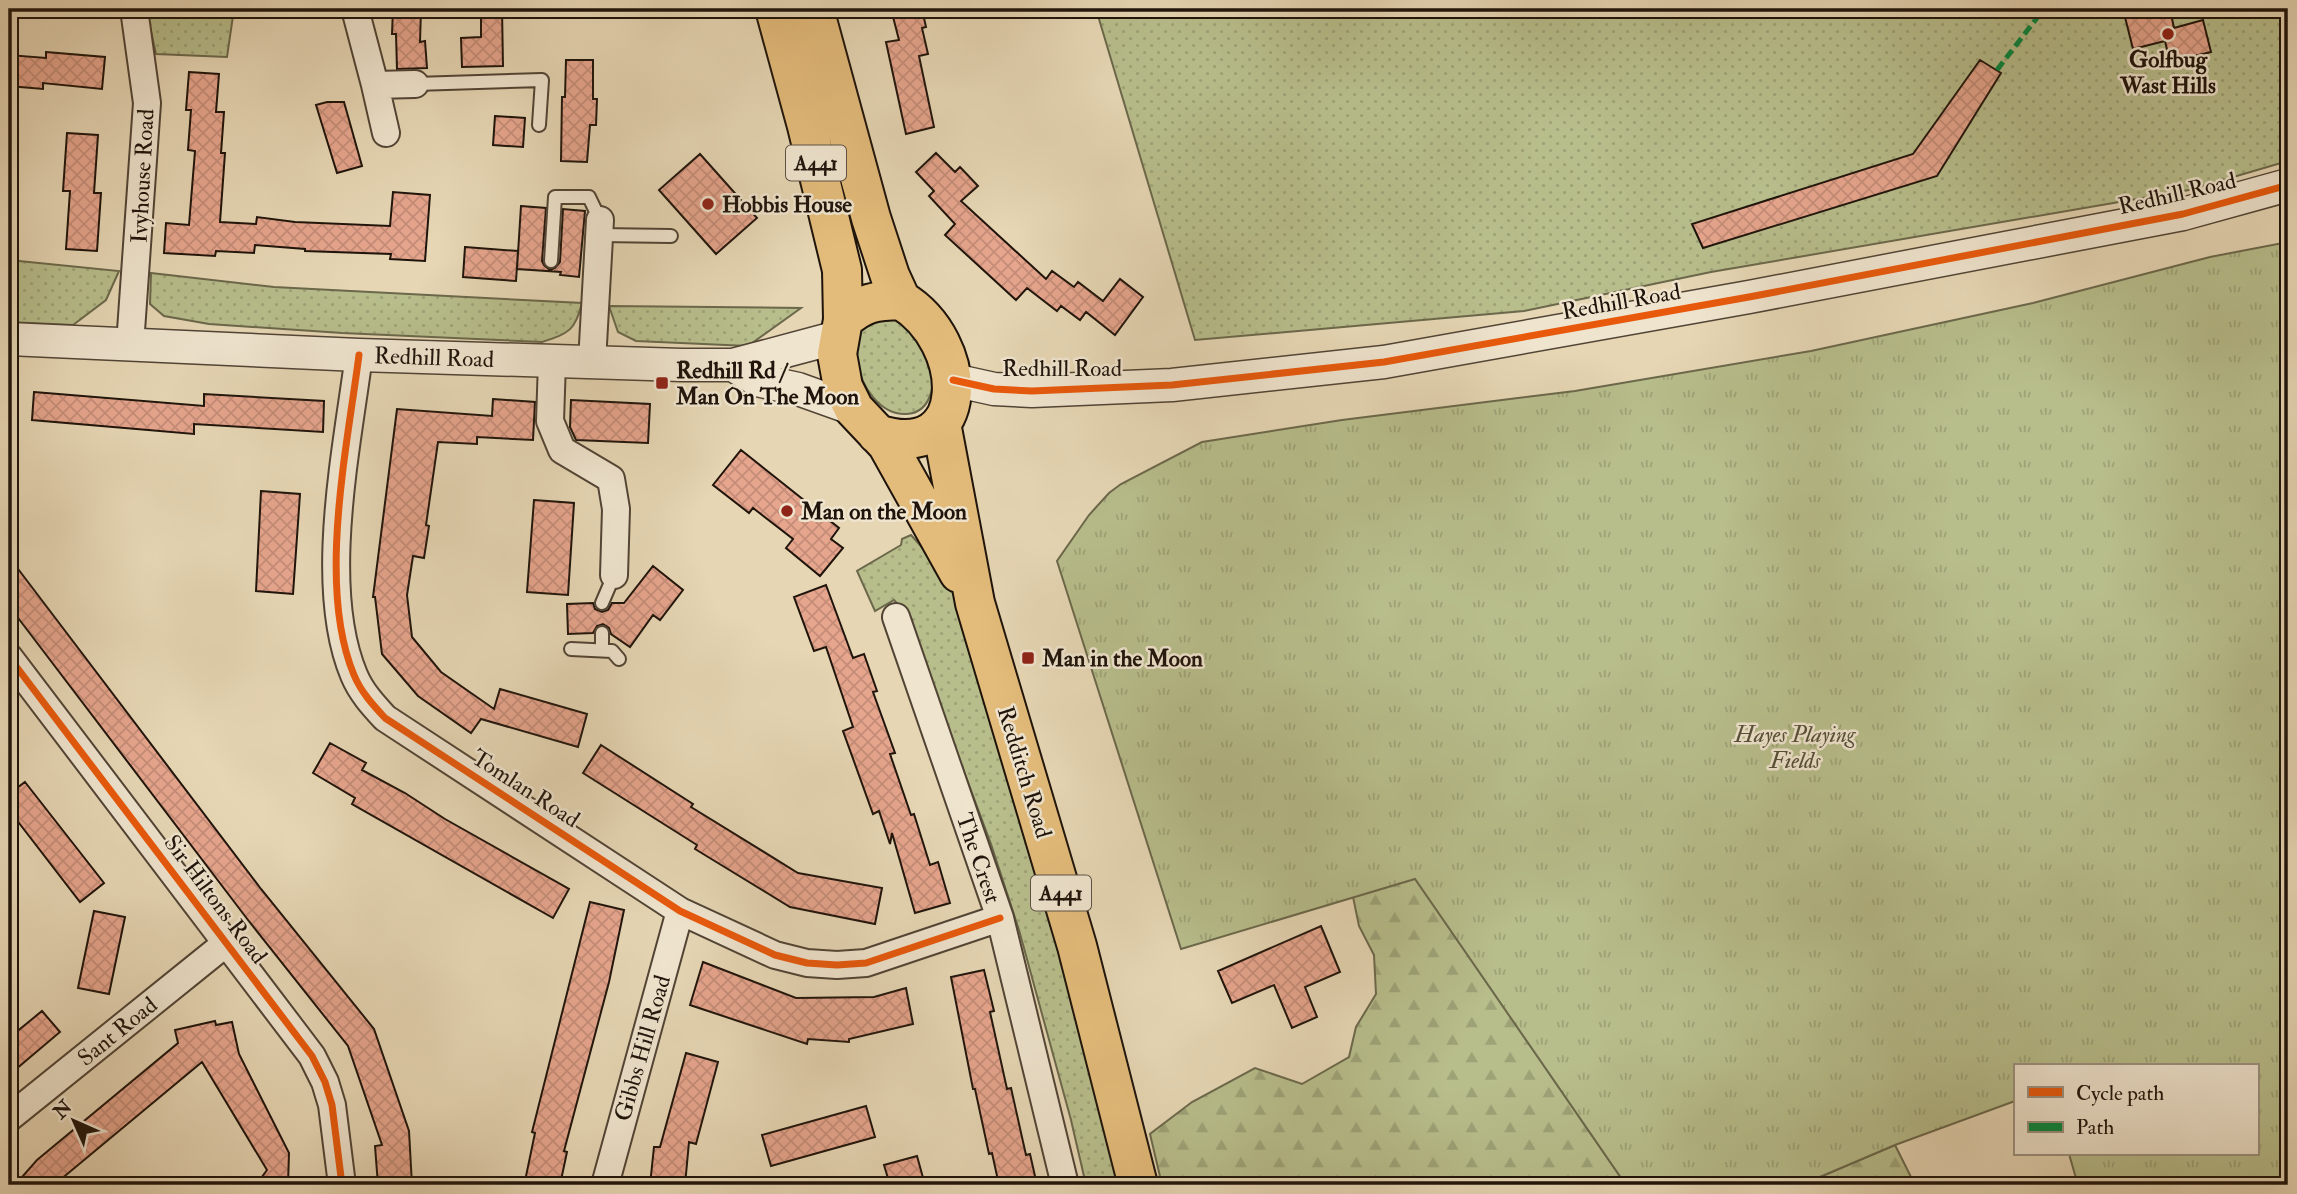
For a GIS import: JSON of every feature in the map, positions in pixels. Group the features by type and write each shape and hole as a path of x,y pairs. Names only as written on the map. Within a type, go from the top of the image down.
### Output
{"highway":[{"name":"A441","path":"775,9 842,270 837,354 843,387 865,421"},
{"path":"814,9 871,218 901,300 866,304 840,329"},
{"name":"A441","path":"901,300 932,327 942,341 951,366 953,380 949,408 941,423"},
{"path":"865,421 892,439 908,439 927,433 941,423"},
{"name":"Redditch Road","path":"865,421 887,444 975,603"},
{"name":"Redditch Road","path":"941,423 975,603 1077,946 1138,1185"}],"street":[{"name":"Ivyhouse Road","path":"130,345 147,103 134,9"},
{"path":"355,9 386,133"},
{"path":"375,85 415,84"},
{"name":"Redhill Road","path":"953,380 994,388 1032,391 1172,385 1384,362 1763,295 2183,214 2288,185"},
{"path":"592,362 600,228"},
{"name":"Redhill Road","path":"9,339 552,362 733,365 840,329"},
{"name":"Tomlan Road","path":"359,355 336,548 340,613 346,654 355,678 369,701 385,719 680,911 775,955 807,963 837,965 866,962 1000,918"},
{"path":"552,362 550,421 562,450 611,479 624,545 614,575"},
{"name":"Redhill Road","path":"733,365 757,380 798,389 865,421"},
{"name":"The Crest","path":"896,617 1000,918 1065,1185"},
{"name":"Sir Hiltons Road","path":"9,657 225,944 313,1056 332,1105 342,1185"},
{"name":"Gibbs Hill Road","path":"605,1185 680,911"},
{"name":"Sant Road","path":"9,1118 225,944"}],"lane":[{"path":"415,84 542,80 539,125"},
{"path":"551,261 555,197 589,197 600,228 671,236"},
{"path":"602,603 614,575"},
{"path":"602,634 602,650"},
{"path":"571,649 612,651 619,659"}],"green space":[{"path":"146,9 234,9 227,57 156,54"},
{"name":"Golfbug Wast Hills","path":"1096,9 2288,9 2288,161 2189,190 1711,272 1524,311 1195,340"},
{"name":"Hayes Playing Fields","path":"2288,242 2288,1185 2078,1185 2070,1156 2258,1156 2258,1064 2014,1064 2014,1101 1895,1145 1801,1185 1626,1185 1415,879 1181,949 1057,561 1089,515 1121,484 1202,442 1342,420 1575,391 1811,351 2033,303 2210,257"},
{"path":"9,260 119,271 106,300 73,325 9,322"},
{"path":"151,273 274,287 582,303 577,320 570,330 542,342 209,324 164,316 150,304"},
{"path":"609,306 801,308 748,346 636,341 618,332"},
{"path":"867,318 904,319 928,350 933,372 932,391 923,407 916,412 906,414 888,410 873,398 863,381 856,345 860,329"},
{"path":"911,535 945,573 961,598 1125,1185 1086,1185 1019,930 911,618 894,600 875,611 857,571 901,545 902,539"},
{"path":"1415,878 1626,1185 1162,1185 1150,1134 1192,1102 1255,1068 1302,1084 1349,1057 1356,1027 1376,994 1374,955 1359,926 1353,897"},
{"path":"1895,1145 1915,1185 1801,1185"}],"building":[{"path":"393,9 421,9 420,42 425,41 427,68 397,69 396,34 392,34"},
{"path":"481,9 502,9 503,66 462,67 461,38 481,37"},
{"path":"891,9 922,9 926,27 922,28 928,54 919,56 934,127 906,134 886,42 899,40"},
{"name":"Golfbug Wast Hills","path":"2123,9 2170,9 2174,28 2203,20 2211,52 2170,62 2165,41 2133,49"},
{"path":"46,52 105,57 102,89 43,83 43,89 9,86 9,55 46,58"},
{"path":"566,60 593,60 593,99 597,99 596,125 590,125 587,162 561,161 562,97 565,97"},
{"path":"1980,60 2001,73 1937,176 1703,248 1692,224 1913,154"},
{"path":"189,72 219,74 216,112 224,112 221,153 225,153 220,222 256,224 257,217 295,222 390,226 393,192 430,195 425,261 390,259 391,254 305,251 255,245 254,253 216,251 215,256 164,253 166,223 189,225 195,151 188,150 191,110 186,110"},
{"path":"344,102 362,166 337,173 316,105"},
{"path":"495,116 525,118 523,147 493,145"},
{"path":"67,133 98,135 94,193 101,193 97,251 66,249 70,191 63,191"},
{"path":"936,153 955,172 960,167 978,186 961,201 1046,279 1052,271 1074,287 1078,282 1103,301 1120,279 1143,297 1115,335 1086,312 1080,320 1061,306 1057,311 1027,288 1016,300 945,235 955,224 929,196 934,191 916,172"},
{"name":"Hobbis House","path":"700,154 757,218 716,254 659,190"},
{"path":"521,206 546,208 542,261 550,270 560,262 563,209 585,211 579,277 560,275 561,272 517,269"},
{"path":"465,247 518,251 516,281 463,277"},
{"path":"34,392 204,406 204,394 324,401 323,432 194,424 194,434 32,420"},
{"path":"493,399 535,402 533,440 477,437 477,444 438,442 424,558 413,556 407,595 412,637 441,672 494,709 500,689 587,714 578,747 481,719 471,733 418,696 382,654 373,597 397,409 492,416"},
{"path":"571,400 650,404 648,443 576,440 570,427"},
{"name":"Man on the Moon","path":"741,450 839,528 831,539 843,548 820,576 786,548 793,539 753,508 749,513 713,485"},
{"path":"261,491 300,494 293,594 256,591"},
{"path":"534,500 574,503 568,595 527,592"},
{"path":"9,557 261,889 374,1029 409,1131 412,1185 378,1185 375,1146 382,1145 348,1046 248,920 9,606"},
{"path":"653,566 683,590 660,620 653,615 630,647 611,634 609,628 603,624 597,626 593,633 568,634 567,604 593,603 595,609 602,612 608,610 612,603 624,603"},
{"path":"826,585 853,658 864,654 877,691 873,692 895,753 890,754 911,815 914,814 930,865 938,862 950,903 915,913 892,833 890,844 879,811 873,814 843,731 853,727 826,647 814,651 794,597"},
{"path":"330,743 366,763 362,770 569,889 553,918 352,804 355,798 313,773"},
{"path":"601,745 693,804 691,807 798,873 882,888 875,924 790,907 695,849 697,845 583,773"},
{"path":"25,782 104,883 80,902 9,810 9,794"},
{"path":"590,902 624,910 609,982 564,1151 567,1152 560,1185 543,1185 525,1181 535,1133 532,1132"},
{"path":"94,911 125,917 109,994 78,988"},
{"path":"1321,926 1340,972 1305,987 1317,1017 1292,1028 1274,985 1232,1003 1218,971"},
{"path":"703,962 796,998 874,997 906,988 913,1024 849,1039 849,1042 808,1039 807,1044 690,1005"},
{"path":"984,970 1007,1089 1011,1088 1026,1155 1030,1154 1037,1185 999,1185 992,1153 989,1154 951,977"},
{"path":"42,1011 60,1032 9,1075 9,1038"},
{"path":"215,1021 216,1025 232,1022 239,1054 289,1153 288,1185 256,1185 267,1170 202,1062 54,1185 15,1185 37,1160 178,1043 175,1030"},
{"path":"686,1053 718,1062 696,1144 689,1142 685,1185 650,1185 654,1147 660,1147"},
{"path":"866,1106 875,1137 771,1166 762,1135"},
{"path":"917,1156 925,1185 890,1185 884,1165"}],"marked path":[{"path":"1997,70 2043,10 2061,9"}],"cycle path":[{"path":"953,380 994,389 1032,391 1172,385 1384,362 1749,297 2183,214 2288,185"},
{"path":"359,355 338,517 337,601 343,640 354,675 364,693 385,718 680,911 775,955 807,963 866,963 1000,918"},
{"path":"9,657 312,1056 325,1082 332,1105 342,1185"}],"place":[{"name":"Golfbug Wast Hills","path":"2168,34"},
{"name":"Hobbis House","path":"708,204"},
{"name":"Redhill Rd / Man On The Moon","path":"662,383"},
{"name":"Man on the Moon","path":"787,511"},
{"name":"Man in the Moon","path":"1028,658"}]}
